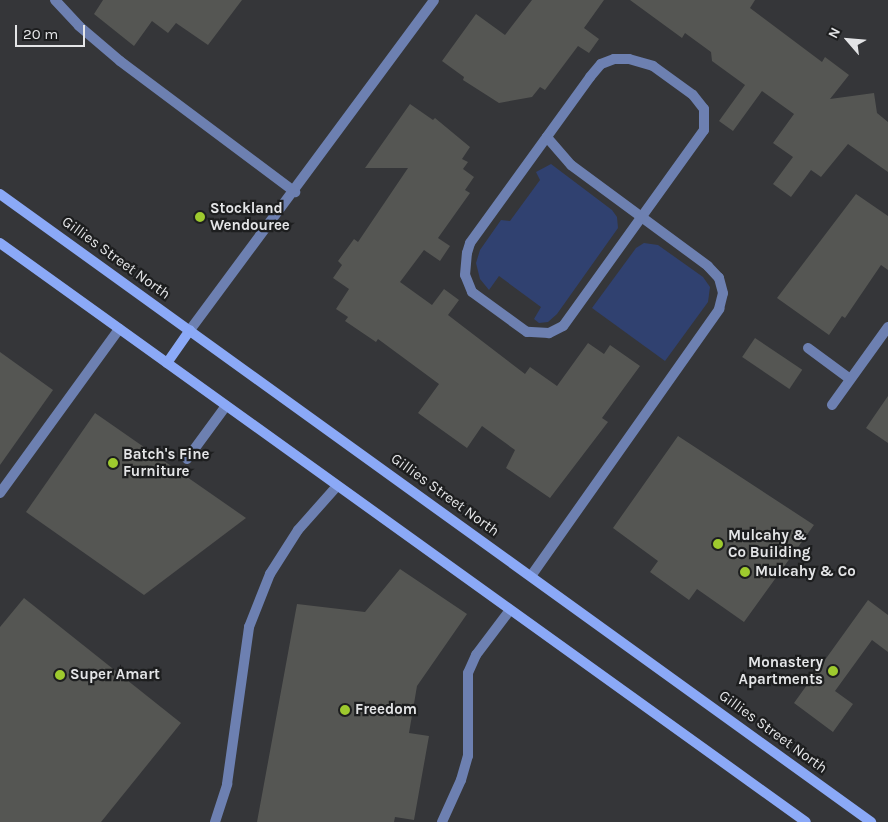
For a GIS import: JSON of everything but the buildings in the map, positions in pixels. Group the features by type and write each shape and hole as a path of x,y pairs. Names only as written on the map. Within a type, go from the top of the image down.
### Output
{"main road":[{"name":"Gillies Street North","path":"0,194 871,822"},
{"path":"0,243 806,822"},
{"path":"167,363 190,330"}],"street":[{"path":"55,0 79,26 120,61 295,192"},
{"path":"190,330 243,255 295,192 434,0"},
{"path":"629,59 653,66 693,96 705,114 702,134 643,217 568,320 556,331 539,334 527,332 474,294 465,275 469,246 594,72 608,60 629,59"},
{"path":"531,576 722,303 722,285 715,272 571,165 547,137"},
{"path":"832,405 888,327"},
{"path":"0,493 119,329"},
{"path":"808,348 850,379"},
{"path":"187,460 226,406"},
{"path":"215,822 227,784 248,627 270,574 298,530 337,486"},
{"path":"442,822 461,780 468,756 468,673 476,656 510,610"}],"shaded area":[{"path":"551,164 612,210 617,217 618,228 557,314 548,322 539,323 534,319 541,307 499,276 489,290 480,279 476,263 480,250 501,220 510,221 540,180 536,172"},
{"path":"644,243 658,245 703,277 710,287 708,302 665,361 592,308 636,248"}],"place":[{"name":"Stockland Wendouree","path":"200,217"},
{"name":"Batch's Fine Furniture","path":"113,463"},
{"name":"Mulcahy & Co Building","path":"718,544"},
{"name":"Mulcahy & Co","path":"745,572"},
{"name":"Monastery Apartments","path":"833,671"},
{"name":"Super Amart","path":"60,675"},
{"name":"Freedom","path":"345,710"}]}
